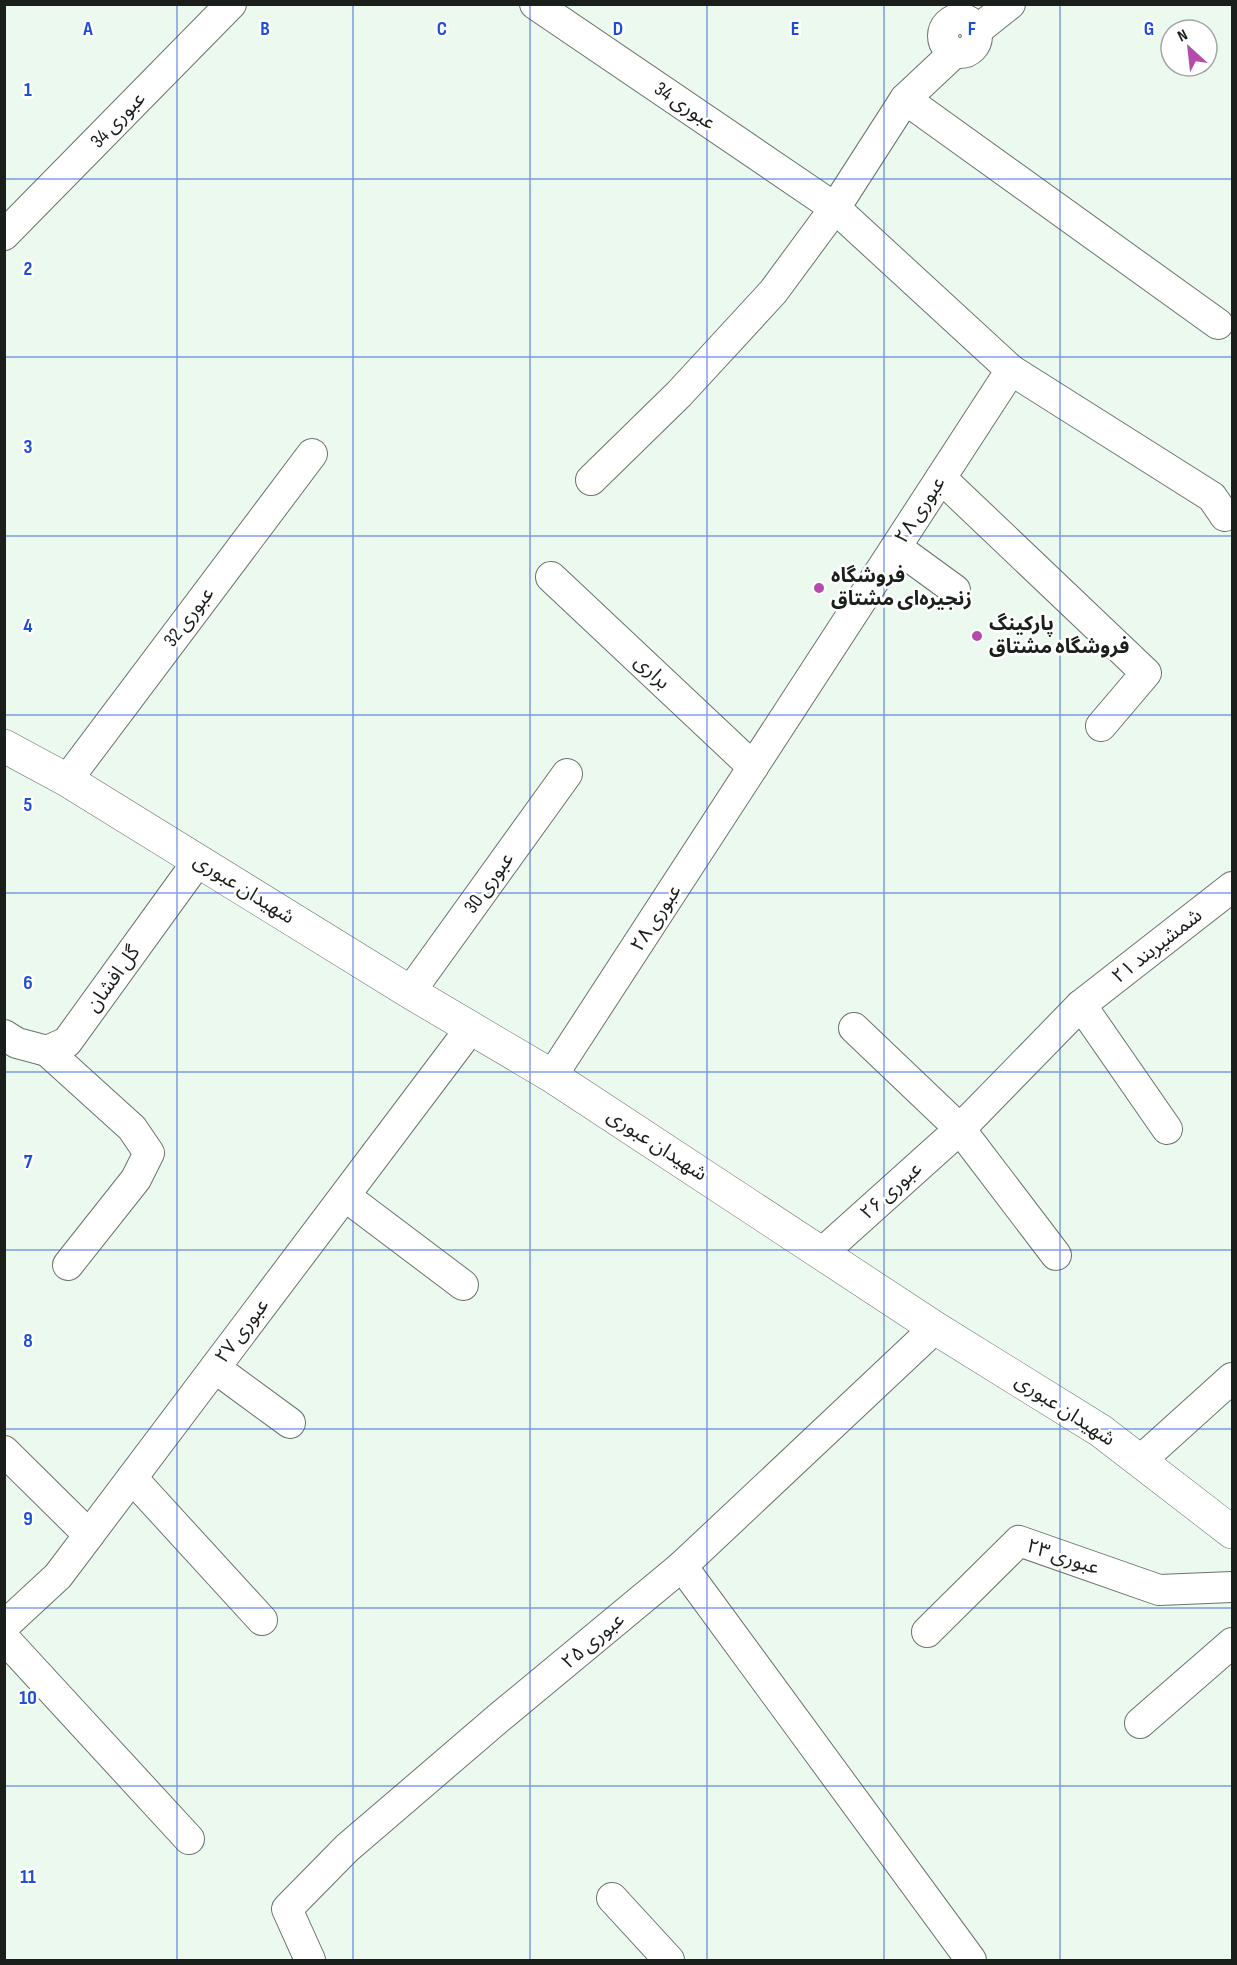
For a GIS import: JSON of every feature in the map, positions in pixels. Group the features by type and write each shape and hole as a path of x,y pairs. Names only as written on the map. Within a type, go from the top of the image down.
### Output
{"main road":[{"name":"شهیدان عبوری","path":"4,720 33,741 67,780"},
{"name":"شهیدان عبوری","path":"4,746 67,780 410,992 552,1076 935,1328 1101,1431 1231,1530"}],"street":[{"name":"عبوری 34","path":"4,235 231,4"},
{"name":"عبوری 34","path":"535,4 835,208"},
{"path":"591,480 678,394 773,292 835,208 905,99 960,25 1010,4"},
{"path":"905,99 1218,324"},
{"path":"835,208 1011,370 1212,497 1225,516"},
{"name":"عبوری ۲۸","path":"552,1076 1011,370"},
{"name":"عبوری 32","path":"67,780 312,454"},
{"path":"941,478 1146,673 1101,726"},
{"path":"896,547 955,590"},
{"name":"براری","path":"551,577 753,767"},
{"name":"عبوری 30","path":"410,992 567,774"},
{"name":"گل افشان","path":"47,1051 67,1042 198,861"},
{"name":"شمشیربند ۲۱","path":"1081,1005 1233,888"},
{"path":"1081,1005 1167,1129"},
{"name":"عبوری ۲۶","path":"822,1253 960,1129 1081,1005"},
{"name":"عبوری ۲۷","path":"4,1626 58,1576 471,1028"},
{"path":"854,1028 960,1129 1056,1256"},
{"path":"4,1035 17,1043 47,1051 132,1128 149,1153 135,1179 68,1265"},
{"path":"345,1196 463,1285"},
{"name":"عبوری ۲۵","path":"310,1960 287,1910 348,1848 501,1716 682,1566 935,1328"},
{"path":"215,1368 290,1423"},
{"path":"1140,1461 1233,1378"},
{"path":"4,1451 89,1535"},
{"path":"132,1478 262,1620"},
{"name":"عبوری ۲۳","path":"927,1632 1019,1541 1159,1590 1233,1587"},
{"path":"682,1566 971,1960"},
{"path":"4,1638 189,1839"},
{"path":"1140,1723 1233,1643"},
{"path":"612,1898 669,1960"}],"place":[{"name":"فروشگاه زنجیره‌ای مشتاق","path":"819,588"},
{"name":"پارکینگ فروشگاه مشتاق","path":"977,636"}]}
